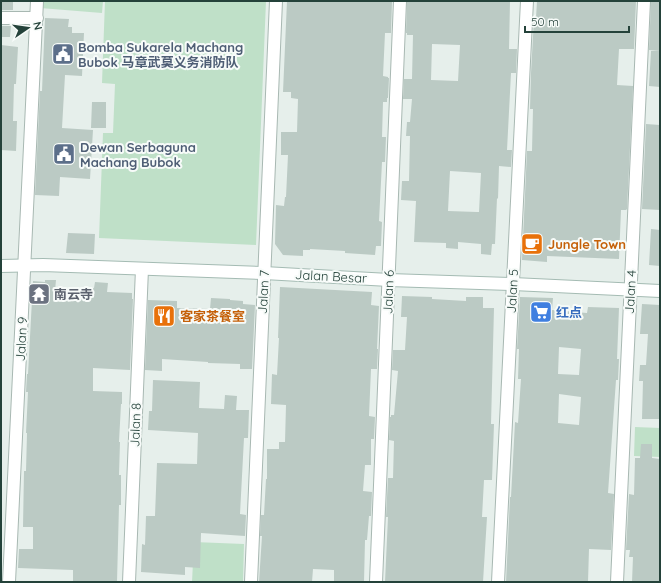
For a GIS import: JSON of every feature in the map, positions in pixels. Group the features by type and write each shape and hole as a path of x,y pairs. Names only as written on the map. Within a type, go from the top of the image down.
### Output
{"street":[{"name":"Jalan 9","path":"9,582 37,1"},
{"name":"Jalan 7","path":"251,582 276,1"},
{"name":"Jalan 6","path":"376,582 400,1"},
{"name":"Jalan 5","path":"498,582 527,1"},
{"name":"Jalan 4","path":"617,582 644,1"},
{"path":"1,18 37,18"},
{"name":"Jalan Besar","path":"1,266 264,273 389,280 660,291"},
{"name":"Jalan 8","path":"129,582 142,269"}],"green space":[{"path":"41,1 103,1 102,13 40,8"},
{"path":"105,1 266,1 256,245 99,238 103,133 113,133 115,84 102,83"},
{"path":"635,427 660,428 660,457 634,456"},
{"path":"194,542 244,544 243,582 192,582"}],"building":[{"path":"1,1 13,1 13,10 1,10"},
{"path":"287,1 392,1 391,33 385,33 383,76 389,78 387,102 383,102 382,137 386,137 385,162 382,162 379,221 382,222 381,246 376,246 375,255 345,253 345,251 310,249 303,250 303,256 283,255 275,244 276,205 284,206 286,197 288,155 281,155 281,132 297,132 298,99 291,98 291,92 283,92"},
{"path":"407,1 510,1 509,49 517,49 516,73 511,73 507,150 512,150 511,167 499,166 495,244 492,244 491,255 481,254 481,244 458,242 458,249 446,248 446,243 414,242 416,201 401,200 402,181 409,181 410,136 406,136 407,122 410,122 412,99 403,99 404,79 412,79 413,35 407,35","holes":["432,44 460,45 458,81 431,80","450,171 481,173 479,212 448,211"]},
{"path":"537,1 636,1 634,49 619,49 617,85 633,86 627,209 621,210 619,259 547,256 547,262 522,260 527,151 532,151 533,109 530,109 531,73 534,18 536,18"},
{"path":"651,2 660,2 660,51 649,50"},
{"name":"Dewan Serbaguna Machang Bubok","path":"45,18 69,19 68,27 72,27 72,33 84,33 82,76 65,75 62,128 93,130 90,179 60,177 59,196 35,195"},
{"path":"1,26 11,26 10,37 1,37"},
{"path":"1,45 18,47 16,84 14,84 13,121 17,121 16,151 1,150"},
{"path":"651,51 660,51 660,87 649,86"},
{"path":"92,102 106,102 106,128 91,128"},
{"path":"646,124 660,125 660,210 642,209"},
{"path":"651,229 660,230 660,266 649,265"},
{"path":"68,233 95,234 94,254 66,253"},
{"path":"45,280 56,280 55,291 81,292 81,287 94,288 95,282 108,283 107,292 132,293 130,370 93,368 93,391 122,392 119,442 121,505 119,505 117,582 73,582 73,570 18,568 19,549 33,549 33,527 23,527 28,392 26,392 33,281 45,282"},
{"path":"280,287 372,292 371,305 379,306 377,369 371,369 369,416 375,417 374,439 371,439 371,465 365,465 363,491 372,492 371,516 369,516 367,540 365,540 364,582 334,582 334,570 313,569 312,582 259,582 262,536 260,536 261,515 264,515 267,479 267,449 279,449 279,442 285,442 286,405 271,404 272,374 277,375"},
{"path":"402,296 432,297 432,299 466,301 466,297 483,297 483,308 494,308 491,424 494,424 492,480 484,480 482,517 487,517 483,582 385,582 388,478 393,478 394,441 389,440 390,417 391,415 394,415 398,371 392,370 393,350 405,350 407,317 401,317"},
{"path":"520,297 553,298 552,310 587,313 588,307 619,308 617,359 619,359 618,380 616,380 608,493 614,494 611,550 589,549 588,582 506,582 515,422 518,423 521,379 518,379 519,349 517,349","holes":["559,347 581,349 579,375 558,374","559,394 581,397 579,425 558,423"]},
{"path":"211,298 243,301 243,304 255,305 252,369 240,369 240,364 162,359 162,371 145,370 148,300 177,301 177,308 210,309"},
{"path":"642,304 660,305 660,419 642,419 643,381 639,381 640,365 646,365 648,334 640,334"},
{"path":"153,380 200,382 199,408 224,409 225,395 237,396 236,410 249,410 248,438 244,438 240,514 246,515 245,536 201,533 200,568 185,567 185,575 141,572 142,544 145,545 146,516 155,516 157,463 197,464 198,433 148,430 149,411 152,411"},
{"path":"641,444 652,444 652,458 660,459 660,582 632,582 633,557 629,557 630,550 626,550 629,494 634,495 635,458 640,458"}],"place":[{"name":"Bomba Sukarela Machang Bubok 马章武莫义务消防队","path":"63,54"},
{"name":"Dewan Serbaguna Machang Bubok","path":"64,154"},
{"name":"Jungle Town","path":"532,244"},
{"name":"南云寺","path":"39,294"},
{"name":"红点","path":"541,312"},
{"name":"客家茶餐室","path":"164,316"}]}
